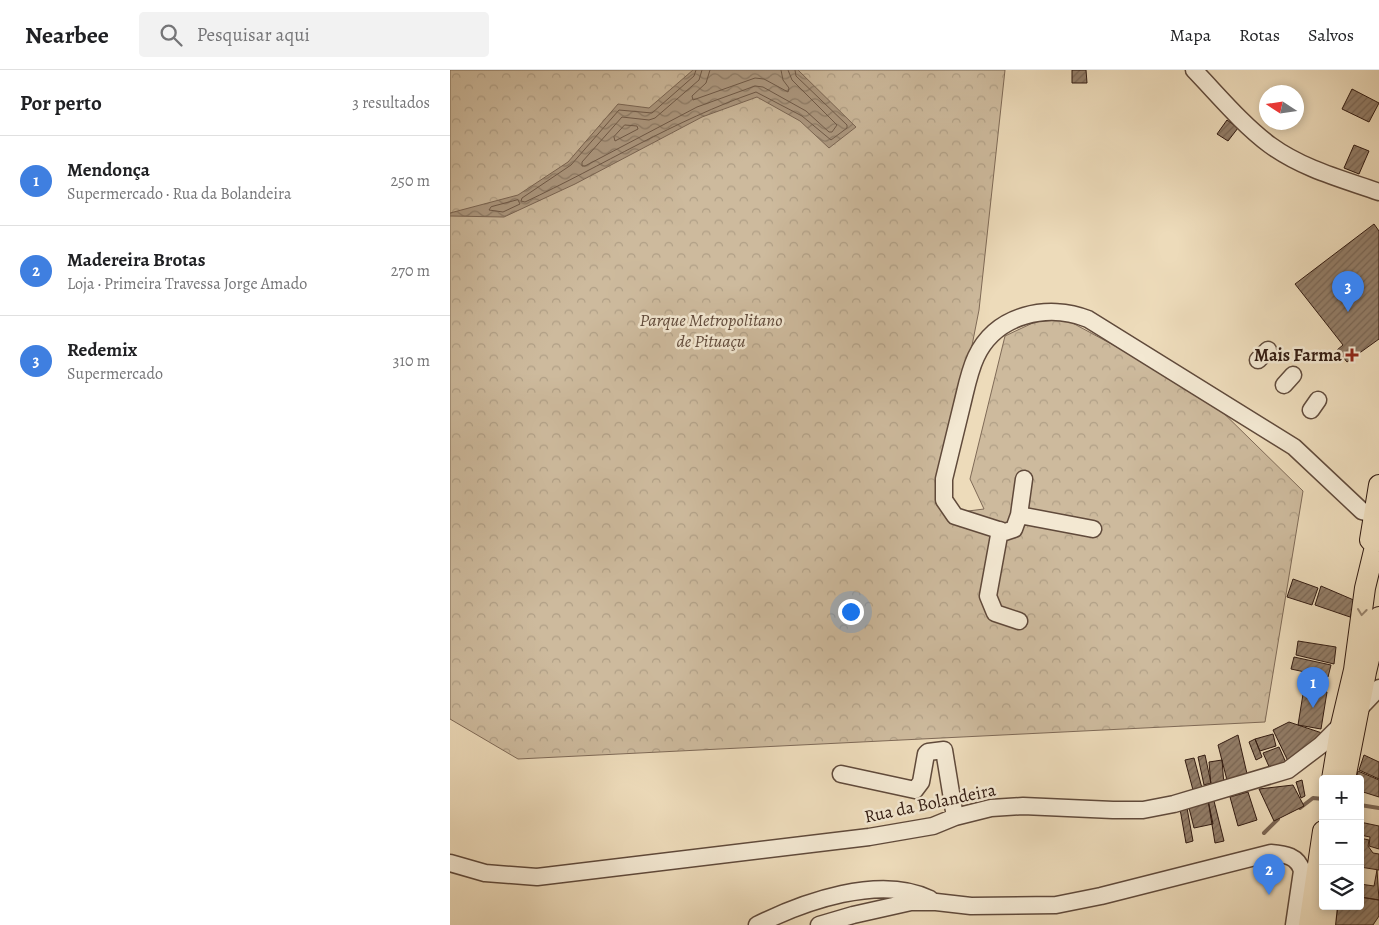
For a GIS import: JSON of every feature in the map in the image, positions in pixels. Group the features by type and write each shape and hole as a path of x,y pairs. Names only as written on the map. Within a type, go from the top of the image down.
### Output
{"main road":[{"path":"1339,774 1358,710 1365,588 1379,485"},
{"path":"1339,774 1341,725 1379,617"},
{"path":"1309,925 1319,858"},
{"path":"1325,925 1327,910"}],"street":[{"path":"1194,70 1248,126 1271,146 1315,170 1379,192"},
{"path":"1024,479 1019,515 1014,529 1000,530 955,516 944,500 944,479 976,356 992,335 1008,322 1029,313 1060,311 1074,313 1088,319 1294,447 1374,530"},
{"path":"1019,515 1093,529"},
{"path":"1000,530 988,596 995,613 1019,621"},
{"path":"1358,710 1379,688"},
{"name":"Rua da Bolandeira","path":"450,863 484,873 537,877 869,837 933,826 955,817 991,808 1142,810 1174,804 1288,770 1314,751 1341,725"},
{"path":"841,774 915,790 921,782 926,754 928,752 944,750 955,817"},
{"path":"819,925 879,908 911,902 936,902 971,906 1056,905 1101,896 1254,856 1282,854 1293,858 1300,864 1302,871 1294,925"},
{"path":"756,925 789,908 890,888 916,892 936,902"}],"green space":[{"name":"Parque Metropolitano de Pituaçu","path":"450,70 1005,70 979,310 945,482 960,512 984,509 970,479 1005,336 1054,313 1204,394 1303,491 1265,722 518,759 450,719"}],"water":[{"path":"693,70 798,70 856,127 829,148 800,121 757,97 702,117 575,184 504,217 450,216 450,213 518,195 568,162 618,104 649,108"}],"building":[{"path":"1072,70 1086,70 1087,83 1072,83"},
{"path":"1352,89 1379,103 1369,122 1342,109"},
{"path":"1227,120 1238,128 1228,141 1217,134"},
{"path":"1354,145 1369,151 1359,174 1344,168"},
{"path":"1374,224 1379,231 1379,339 1347,362 1337,350 1343,345 1295,284"},
{"path":"1293,579 1318,588 1312,605 1287,597"},
{"path":"1321,586 1356,601 1350,617 1315,605"},
{"path":"1298,641 1336,647 1334,664 1296,655"},
{"path":"1294,657 1331,665 1328,677 1291,669"},
{"path":"1304,688 1327,692 1321,729 1298,725"},
{"path":"1289,722 1322,733 1288,761 1273,730"},
{"path":"1273,734 1276,746 1260,751 1255,739"},
{"path":"1238,735 1248,778 1228,784 1218,745"},
{"path":"1255,739 1262,757 1256,760 1249,742"},
{"path":"1279,747 1287,765 1271,771 1263,753"},
{"path":"1205,755 1211,783 1204,785 1198,757"},
{"path":"1364,755 1379,762 1379,779 1359,770"},
{"path":"1194,758 1202,788 1193,790 1185,760"},
{"path":"1222,760 1224,785 1211,786 1209,762"},
{"path":"1358,771 1379,780 1379,797 1364,792 1364,775 1357,775"},
{"path":"1302,780 1305,796 1301,798 1296,782"},
{"path":"1293,785 1304,806 1274,821 1259,789"},
{"path":"1248,792 1257,820 1238,826 1230,797"},
{"path":"1208,800 1214,801 1224,841 1215,843"},
{"path":"1208,800 1213,824 1194,828 1188,804"},
{"path":"1187,808 1193,841 1186,843 1180,809"},
{"path":"1364,823 1379,826 1379,849 1369,846 1370,837 1364,836"},
{"path":"1364,839 1369,840 1368,846 1373,853 1379,854 1379,870 1364,868"},
{"path":"1377,870 1379,900 1364,898 1364,885 1374,886"},
{"path":"1364,898 1379,900 1379,916 1373,925 1335,925 1337,910 1364,910"}],"waterway":[{"path":"1300,808 1313,798 1319,799"},
{"path":"1364,806 1379,808"},
{"path":"1264,833 1278,819"}],"place":[{"name":"Redemix","path":"1348,312"},
{"name":"Mais Farma","path":"1352,355"},
{"name":"Mendonça","path":"1313,708"},
{"name":"Madereira Brotas","path":"1269,895"}]}
